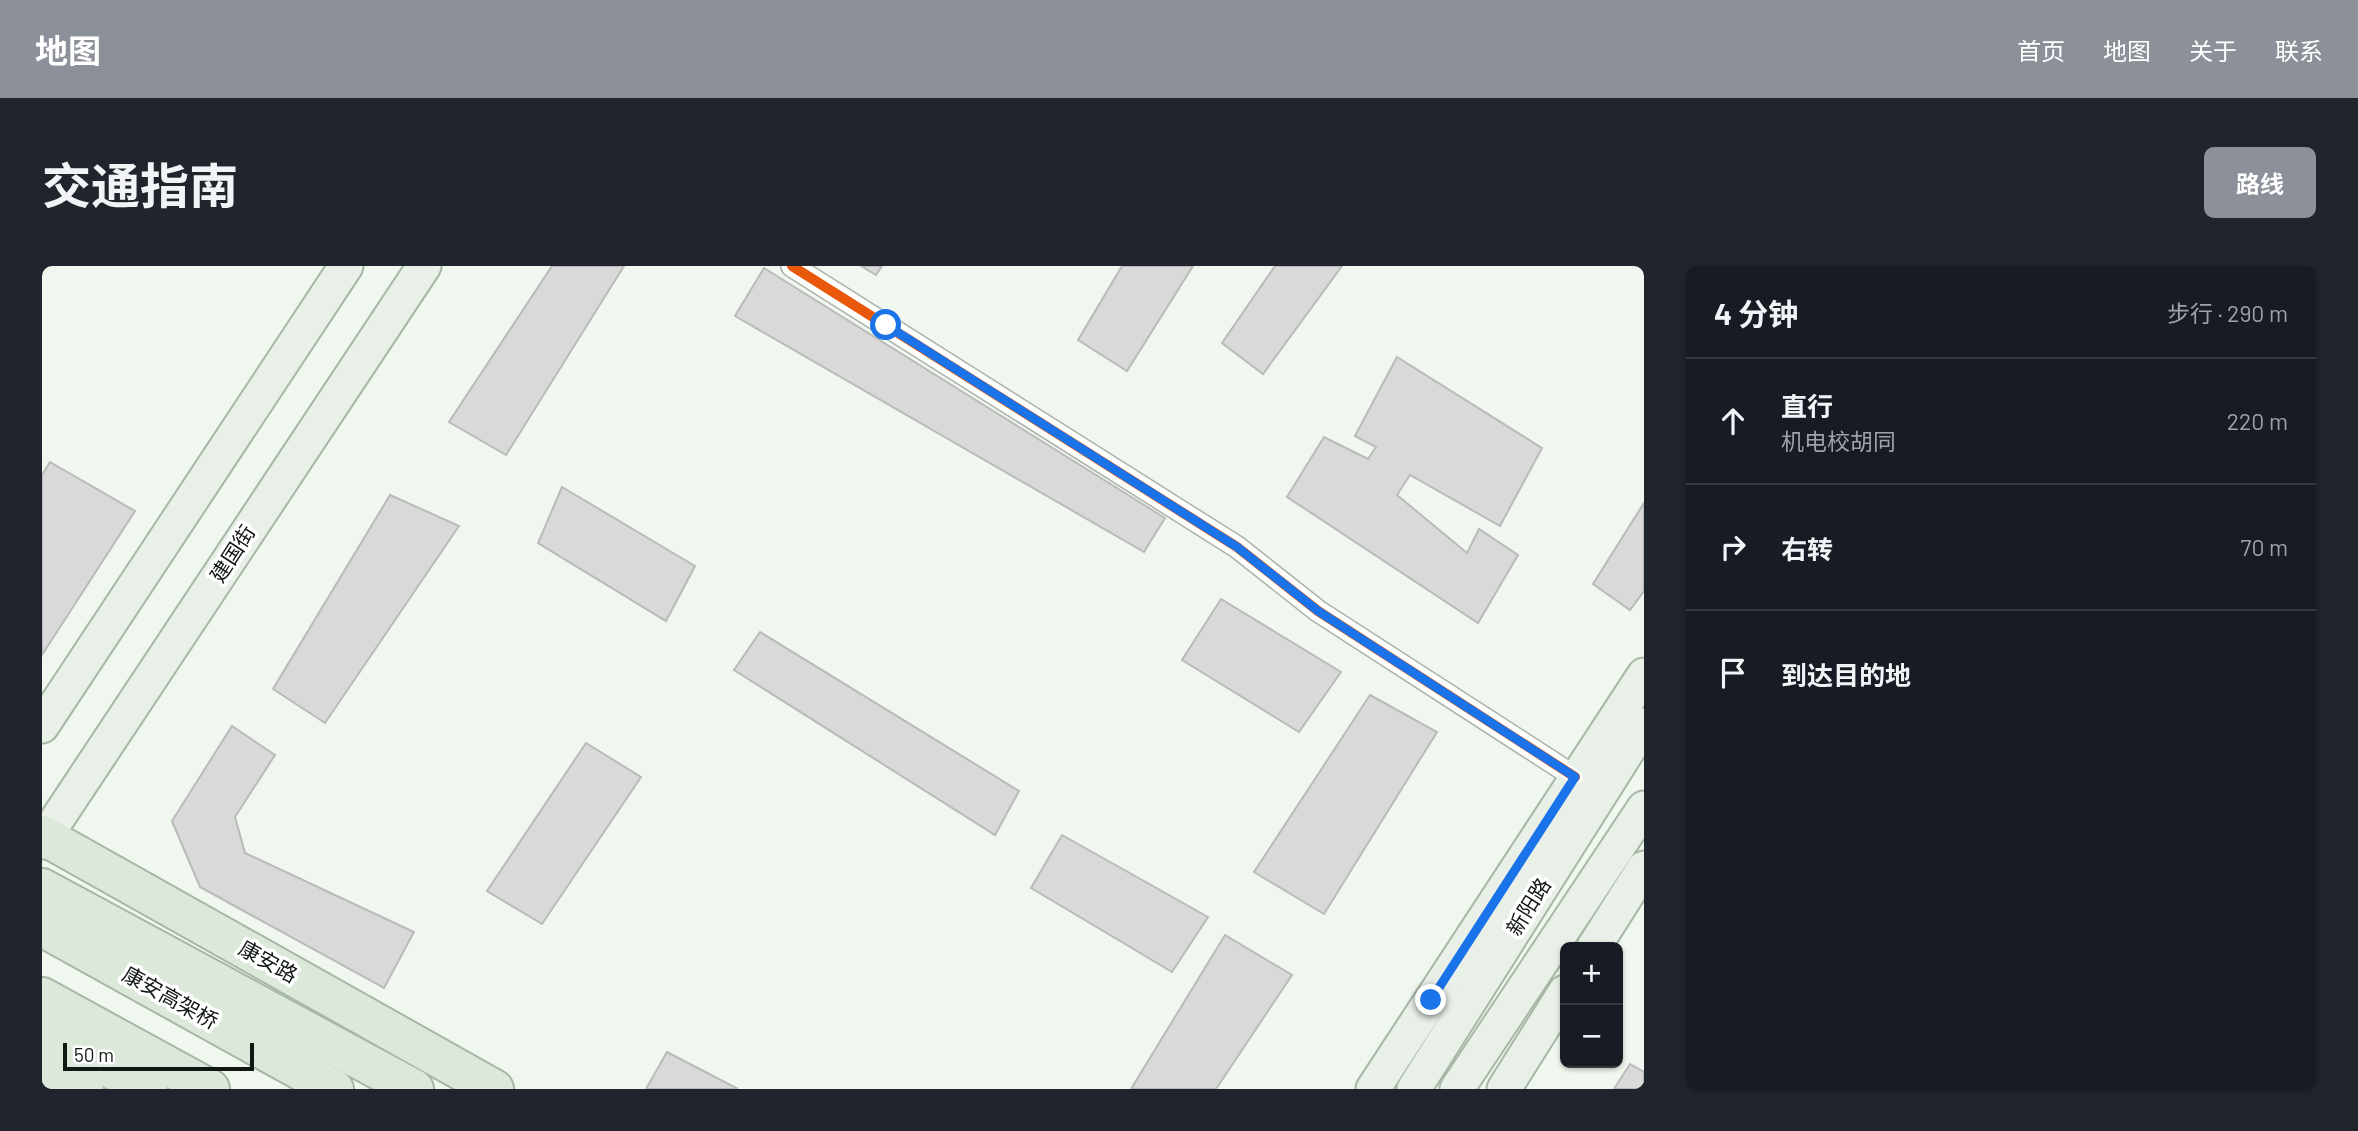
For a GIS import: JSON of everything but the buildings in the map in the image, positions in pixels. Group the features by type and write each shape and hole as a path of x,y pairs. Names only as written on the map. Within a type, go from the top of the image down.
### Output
{"highway":[{"name":"康安路","path":"43,838 494,1089"},
{"path":"42,888 414,1089"},
{"name":"康安高架桥","path":"42,928 334,1089"},
{"path":"42,997 210,1089"},
{"path":"42,1031 148,1089"},
{"path":"42,1066 84,1089"}],"main road":[{"path":"42,726 346,266"},
{"name":"建国街","path":"43,838 424,266"},
{"path":"1373,1089 1644,675"},
{"name":"新阳路","path":"1414,1089 1644,725"},
{"name":"新阳路","path":"1457,1089 1644,808"},
{"path":"1597,942 1644,868"},
{"path":"1504,1089 1560,1000"}],"street":[{"path":"792,266 1237,547 1318,611 1575,777"}],"cycle path":[{"path":"792,266 1237,547 1318,611 1575,777"}],"route":[{"path":"886,325 1237,547 1318,611 1575,777 1431,1000"}]}
